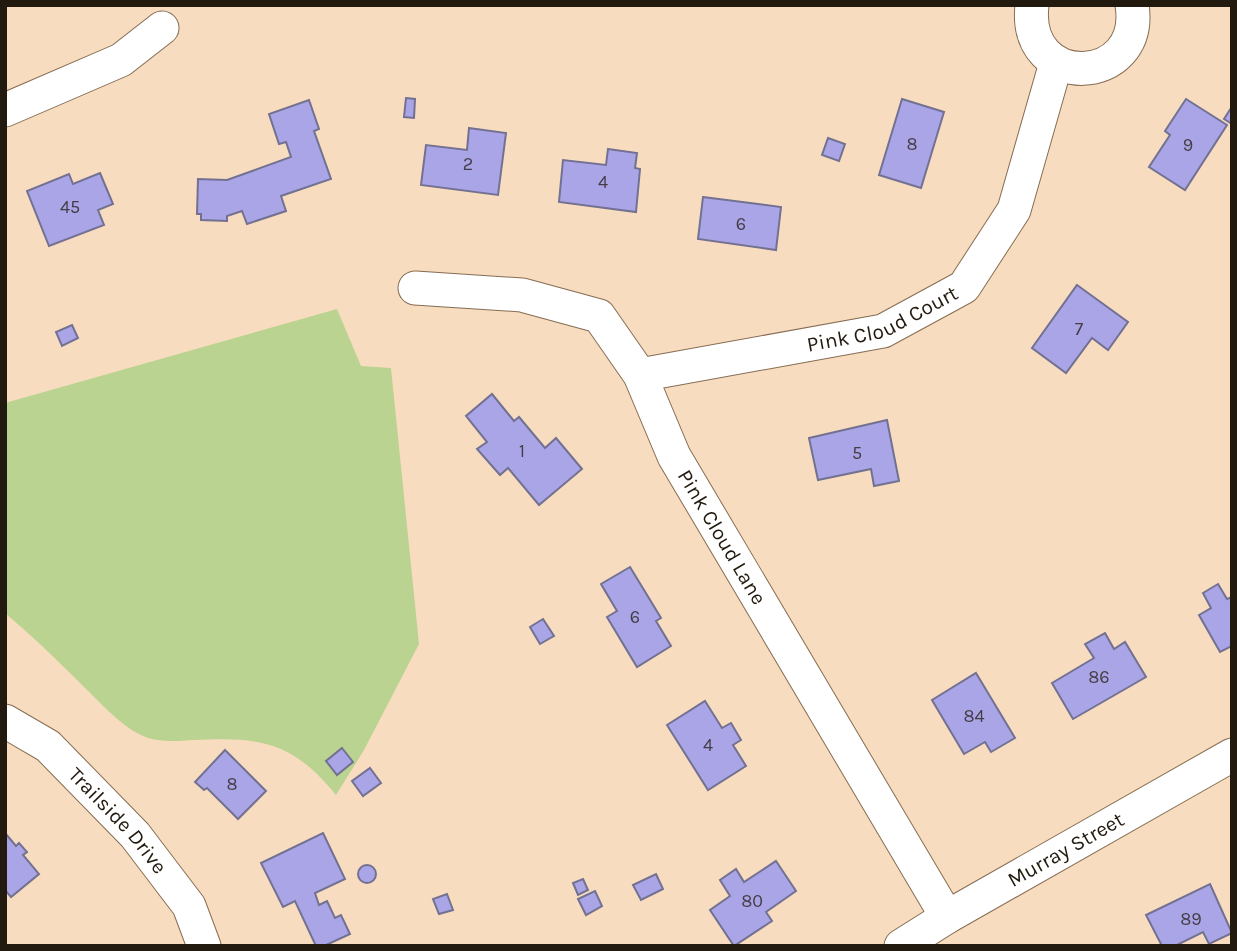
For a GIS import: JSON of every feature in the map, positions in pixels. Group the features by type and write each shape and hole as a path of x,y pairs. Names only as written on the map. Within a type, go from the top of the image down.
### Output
{"street":[{"path":"1032,5 1030,21 1034,37 1043,52 1072,69 1089,69 1106,64 1119,54 1129,40 1134,24 1132,5"},
{"path":"5,110 121,60 162,28"},
{"name":"Pink Cloud Court","path":"640,375 883,331 964,287 1014,210 1056,62"},
{"name":"Pink Cloud Lane","path":"415,288 522,295 598,316 640,375 674,456 947,917"},
{"name":"Trailside Drive","path":"5,721 48,746 135,835 189,905 204,946"},
{"name":"Murray Street","path":"901,946 947,917 1232,755"}],"green space":[{"path":"337,309 361,366 391,368 419,644 364,750 336,795 305,763 273,746 238,740 174,741 147,738 107,710 5,613 5,403"}],"building":[{"path":"406,98 415,99 414,118 404,117"},
{"path":"902,99 944,112 921,188 879,175"},
{"path":"1186,99 1227,125 1185,190 1149,167 1170,135 1165,131"},
{"path":"309,100 319,129 314,131 331,179 281,196 286,211 247,224 242,211 227,216 227,221 201,220 201,214 197,214 198,179 227,180 291,157 286,142 279,144 269,114"},
{"path":"1232,109 1232,124 1224,119"},
{"path":"469,128 506,133 498,195 421,185 426,145 467,150"},
{"path":"828,138 845,144 839,161 822,155"},
{"path":"608,149 637,153 635,168 640,169 636,212 559,202 563,160 606,165"},
{"path":"100,173 113,204 98,210 104,225 49,246 27,191 69,174 73,184"},
{"path":"703,197 781,207 776,250 698,239"},
{"path":"1077,285 1128,322 1108,350 1092,338 1066,373 1032,348"},
{"path":"72,325 78,338 62,346 56,332"},
{"path":"492,394 514,421 519,417 545,448 556,438 582,469 539,505 508,468 500,475 477,449 487,442 466,416"},
{"path":"887,420 899,481 874,486 871,469 818,480 809,438"},
{"path":"630,567 661,618 656,621 671,646 637,667 607,617 617,611 601,584"},
{"path":"1218,584 1227,599 1232,597 1232,646 1220,652 1199,615 1211,608 1203,593"},
{"path":"543,619 554,636 540,644 530,627"},
{"path":"1105,633 1114,649 1125,642 1146,677 1073,719 1052,683 1094,658 1085,644"},
{"path":"976,673 1015,738 991,752 985,742 964,754 932,700"},
{"path":"705,701 722,728 731,723 741,740 733,745 746,766 708,790 667,725"},
{"path":"342,748 353,762 337,775 326,761"},
{"path":"225,750 266,791 238,819 207,788 204,790 195,782"},
{"path":"370,768 381,783 363,796 352,781"},
{"path":"5,833 16,846 19,843 27,852 23,855 39,874 11,897 5,890"},
{"path":"323,833 345,879 315,893 319,905 327,901 335,918 341,915 350,934 324,946 316,946 295,901 283,907 261,863"},
{"path":"776,861 796,891 766,912 772,921 734,946 710,910 730,896 720,880 736,869 744,882"},
{"path":"367,865 373,868 376,874 373,880 367,883 361,880 358,874 361,868"},
{"path":"656,874 663,889 641,900 633,885"},
{"path":"583,879 588,890 578,895 573,883"},
{"path":"1210,884 1232,933 1209,944 1203,932 1175,946 1162,946 1146,915"},
{"path":"595,891 602,906 586,915 578,899"},
{"path":"447,894 453,910 439,914 433,899"}]}
